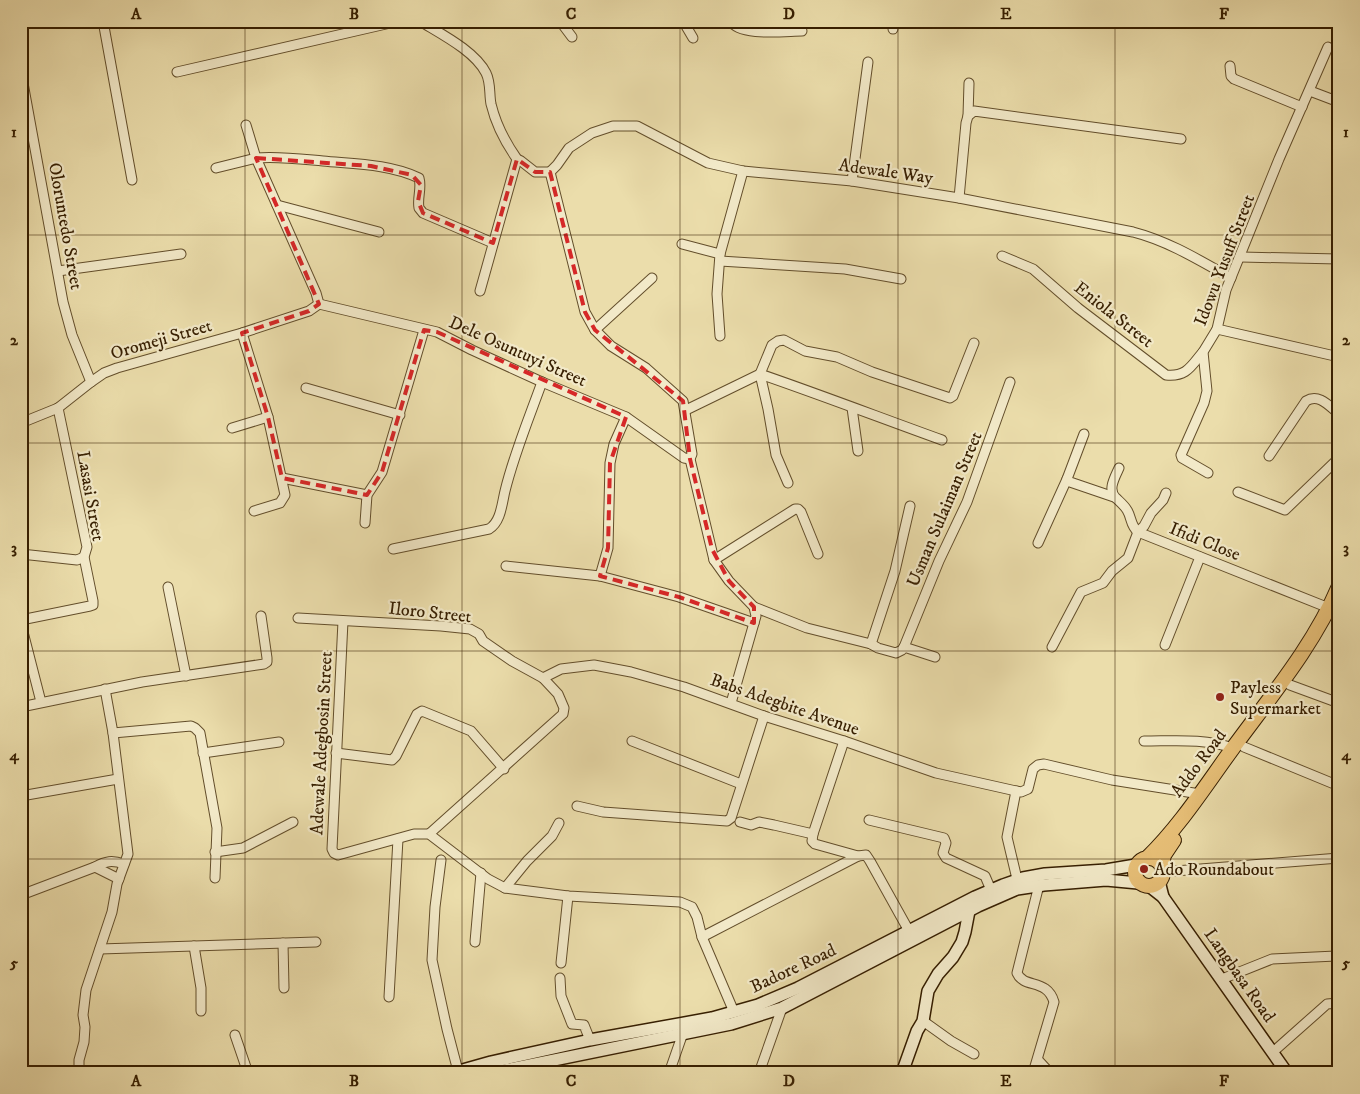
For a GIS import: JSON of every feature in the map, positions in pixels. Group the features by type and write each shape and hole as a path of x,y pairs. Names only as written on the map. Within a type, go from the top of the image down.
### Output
{"main road":[{"name":"Addo Road","path":"1141,862 1158,847 1290,685 1336,609 1339,586"},
{"name":"Addo Road","path":"1154,877 1167,850 1284,678 1336,609"},
{"path":"1157,860 1154,877 1135,872 1141,862 1157,860"},
{"name":"Badore Road","path":"455,1072 590,1040 712,1018 758,1005 798,988 991,890 1018,879 1044,874 1106,870 1141,862"},
{"name":"Badore Road","path":"490,1073 515,1070 745,1021 782,1008 996,897 1017,889 1039,885 1154,877"},
{"name":"Langbasa Road","path":"1154,877 1163,897 1287,1073"},
{"path":"902,1073 917,1031 923,1021 928,991 962,942 966,932 969,912"}],"street":[{"path":"103,21 132,180"},
{"path":"177,72 399,21"},
{"path":"420,21 454,42 480,64 489,81 490,101 504,140 517,159 521,160 535,172 550,172 585,312 595,330 611,346 646,368 683,401 692,454 690,459 714,560 729,581 754,607 807,628 871,644 896,653 904,647 935,657"},
{"path":"560,21 572,37"},
{"path":"683,21 693,38"},
{"path":"731,21 736,28 746,31 802,31"},
{"name":"Idowu Yusuff Street","path":"1208,473 1181,456 1204,403 1207,391 1203,352 1217,330 1226,290 1241,257 1279,159 1328,47"},
{"path":"852,181 868,62"},
{"path":"1230,66 1231,76 1234,79 1302,107"},
{"name":"Oloruntedo Street","path":"21,72 63,302 72,335 91,382"},
{"path":"959,198 968,116 969,84"},
{"path":"1310,91 1339,102"},
{"path":"968,116 974,111 1181,139"},
{"path":"246,126 256,158 316,293 319,304"},
{"name":"Adewale Way","path":"550,172 569,148 592,133 613,126 637,126 708,163 743,171 852,181 959,198 1152,237 1169,244 1231,278"},
{"path":"216,168 256,158 274,157 371,166 412,175 419,178 421,185 418,201 419,208 423,212 493,243"},
{"path":"480,291 517,159"},
{"path":"720,336 717,294 720,258 743,171"},
{"path":"277,206 379,232"},
{"path":"682,244 720,258 845,269 901,279"},
{"path":"58,271 181,254"},
{"name":"Eniola Street","path":"1002,256 1033,269 1078,308 1166,375 1184,374 1203,352"},
{"path":"1241,257 1339,259"},
{"path":"595,330 652,278"},
{"name":"Dele Osuntuyi Street","path":"319,304 437,332 542,382 626,417 684,458 690,459"},
{"name":"Oromeji Street","path":"21,423 58,408 104,373 242,333 309,311 319,304"},
{"path":"365,523 367,494 382,472 424,330"},
{"path":"1217,330 1339,357"},
{"path":"242,333 268,417 285,496 280,503 254,511"},
{"path":"788,483 776,455 760,374 772,345 784,340 805,351 837,357 872,372 950,398 953,396 974,343"},
{"path":"686,410 760,374 834,399 852,408 942,440"},
{"path":"393,549 489,529 494,526 506,485 542,382"},
{"name":"Usman Sulaiman Street","path":"904,647 939,561 967,502 1010,382"},
{"path":"306,388 400,415"},
{"path":"1269,456 1306,400 1318,398 1339,414"},
{"name":"Lasasi Street","path":"21,554 76,560 84,557 87,546 58,408"},
{"path":"852,408 858,451"},
{"path":"232,428 268,417"},
{"path":"600,576 608,548 610,463 614,444 626,417"},
{"path":"1038,543 1084,434"},
{"path":"1238,492 1285,510 1339,458"},
{"path":"1114,497 1112,484 1119,468"},
{"path":"282,478 367,494"},
{"path":"1066,479 1114,497 1122,502 1129,512 1131,523 1138,532"},
{"path":"1052,647 1082,592 1103,583 1112,571 1128,558 1138,532 1163,500 1166,493"},
{"path":"871,644 895,571 910,506"},
{"path":"714,560 795,509 801,512 818,554"},
{"name":"Ifidi Close","path":"1138,532 1336,609"},
{"path":"21,620 93,605 84,557"},
{"path":"1164,645 1200,557"},
{"path":"506,566 600,576 679,596 754,623"},
{"path":"168,587 186,676"},
{"path":"731,703 756,616 754,607"},
{"path":"21,707 105,689 264,664 267,662 267,658 261,616"},
{"name":"Iloro Street","path":"298,618 470,629 478,634 483,641 512,661 543,678"},
{"name":"Adewale Adegbosin Street","path":"343,621 332,849 338,855 414,834 429,834"},
{"path":"21,624 41,702"},
{"name":"Babs Adegbite Avenue","path":"543,678 561,669 594,664 631,672 731,703 764,716 936,773 1016,791"},
{"path":"543,678 558,694 564,708 563,714 504,769 429,834 481,873 505,888 568,896 680,902 692,907 702,937 734,1012"},
{"path":"1290,685 1339,703"},
{"path":"79,1073 79,1060 84,1042 85,1027 83,1015 86,990 112,912 119,879 128,854 113,733 105,689"},
{"path":"336,753 392,760 396,756 417,714 422,711 471,731 504,769"},
{"path":"576,806 603,812 727,821 731,818 764,716"},
{"path":"113,733 191,726 200,733 217,828 215,878"},
{"path":"1144,740 1217,742 1339,786"},
{"path":"632,741 741,784"},
{"path":"844,741 812,841 815,844 858,856 866,856 909,931"},
{"path":"204,753 279,742"},
{"path":"1018,879 1007,838 1016,791 1021,792 1028,789 1033,769 1038,765 1044,764 1112,780 1200,794"},
{"path":"21,796 118,779"},
{"path":"870,820 944,838 946,843 943,853 946,858 985,876 991,890"},
{"path":"215,852 243,848 293,822"},
{"path":"740,822 751,825 759,822 766,823 813,834"},
{"path":"505,888 527,861 552,836 559,823"},
{"path":"389,997 398,839"},
{"path":"702,937 858,856"},
{"path":"1154,877 1339,858"},
{"path":"21,896 104,862 114,860 124,864"},
{"path":"441,860 435,906 432,960 455,1072"},
{"path":"95,867 119,879"},
{"path":"476,942 481,873"},
{"path":"1033,1073 1054,1002 1052,994 1046,988 1022,979 1017,973 1039,885"},
{"path":"561,963 568,896"},
{"path":"100,949 316,942"},
{"path":"282,943 284,988"},
{"path":"194,946 201,988 201,1011"},
{"path":"1222,979 1272,959 1336,956"},
{"path":"560,978 561,996 572,1024 584,1025 590,1040"},
{"path":"1272,1052 1327,1004 1339,1002"},
{"path":"759,1073 782,1008"},
{"path":"923,1021 951,1041 974,1054"},
{"path":"669,1073 683,1033"},
{"path":"235,1035 248,1073"},
{"path":"1038,1060 1050,1073"}],"highlighted area":[{"path":"256,158 371,166 412,175 421,185 418,201 423,213 493,243 517,159 535,172 550,172 585,312 595,330 683,401 690,459 712,549 729,581 754,607 754,623 679,597 600,576 608,548 610,463 626,417 437,332 424,330 382,472 367,495 282,478 268,417 242,333 309,311 319,304"}],"place":[{"name":"Payless Supermarket","path":"1220,697"},
{"name":"Ado Roundabout","path":"1144,869"}]}
